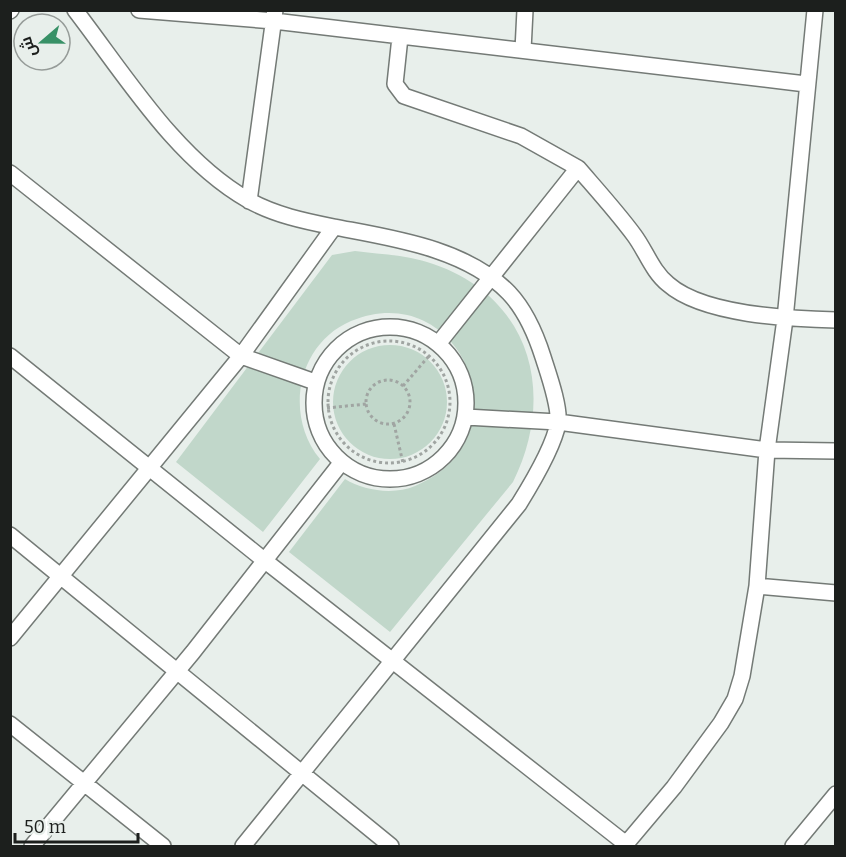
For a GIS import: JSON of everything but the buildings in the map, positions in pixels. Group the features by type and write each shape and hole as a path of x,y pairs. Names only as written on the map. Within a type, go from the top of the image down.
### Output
{"street":[{"path":"75,10 196,162 222,184 249,201 291,219 334,227 453,257 492,279 509,293 526,317 550,378 558,422 538,473 519,504 243,846"},
{"path":"139,10 275,16 400,37 806,84"},
{"path":"523,50 525,10"},
{"path":"10,356 625,845 674,788 735,699 742,676 757,586 767,450 785,319 806,84 815,10"},
{"path":"249,201 275,16"},
{"path":"400,37 394,84 404,96 521,136 578,168 635,236 666,283 681,294 699,301 785,319 836,320"},
{"path":"433,350 492,279 578,168"},
{"path":"10,173 241,356 315,382"},
{"path":"10,638 241,356 334,227"},
{"path":"395,327 418,332 433,350 454,362 463,383 466,417 449,452 430,468 408,478 383,479 359,473 341,463 324,441 316,420 315,382 332,354 350,339 371,329 395,327"},
{"path":"466,417 558,422 767,450 836,451"},
{"path":"32,846 176,671 341,463"},
{"path":"10,536 391,846"},
{"path":"757,586 836,592"},
{"path":"10,724 164,846"},
{"path":"793,846 836,794"}],"path":[{"path":"384,341 403,342 421,350 433,350 446,379 451,400 448,421 438,440 422,454 403,463 381,464 361,458 344,445 332,427 327,408 329,388 336,370 348,356 365,345 384,341"},
{"path":"403,386 433,350"},
{"path":"390,380 403,386 408,392 410,406 404,418 394,423 377,422 366,404 370,389 375,384 390,380"},
{"path":"327,408 366,404"},
{"path":"394,423 403,463"}],"green space":[{"path":"355,251 401,256 427,262 462,277 490,297 511,321 525,349 532,381 533,414 526,448 513,482 390,632 289,552 345,479 370,489 389,491 407,489 450,463 469,434 474,401 467,368 450,340 424,321 390,313 351,321 333,332 318,346 308,363 302,382 300,402 302,422 309,441 320,459 263,532 176,462 332,255"},
{"path":"390,345 412,349 430,362 443,380 447,402 443,424 430,442 412,455 390,459 368,455 350,442 337,424 333,402 337,380 350,362 368,349"}]}
